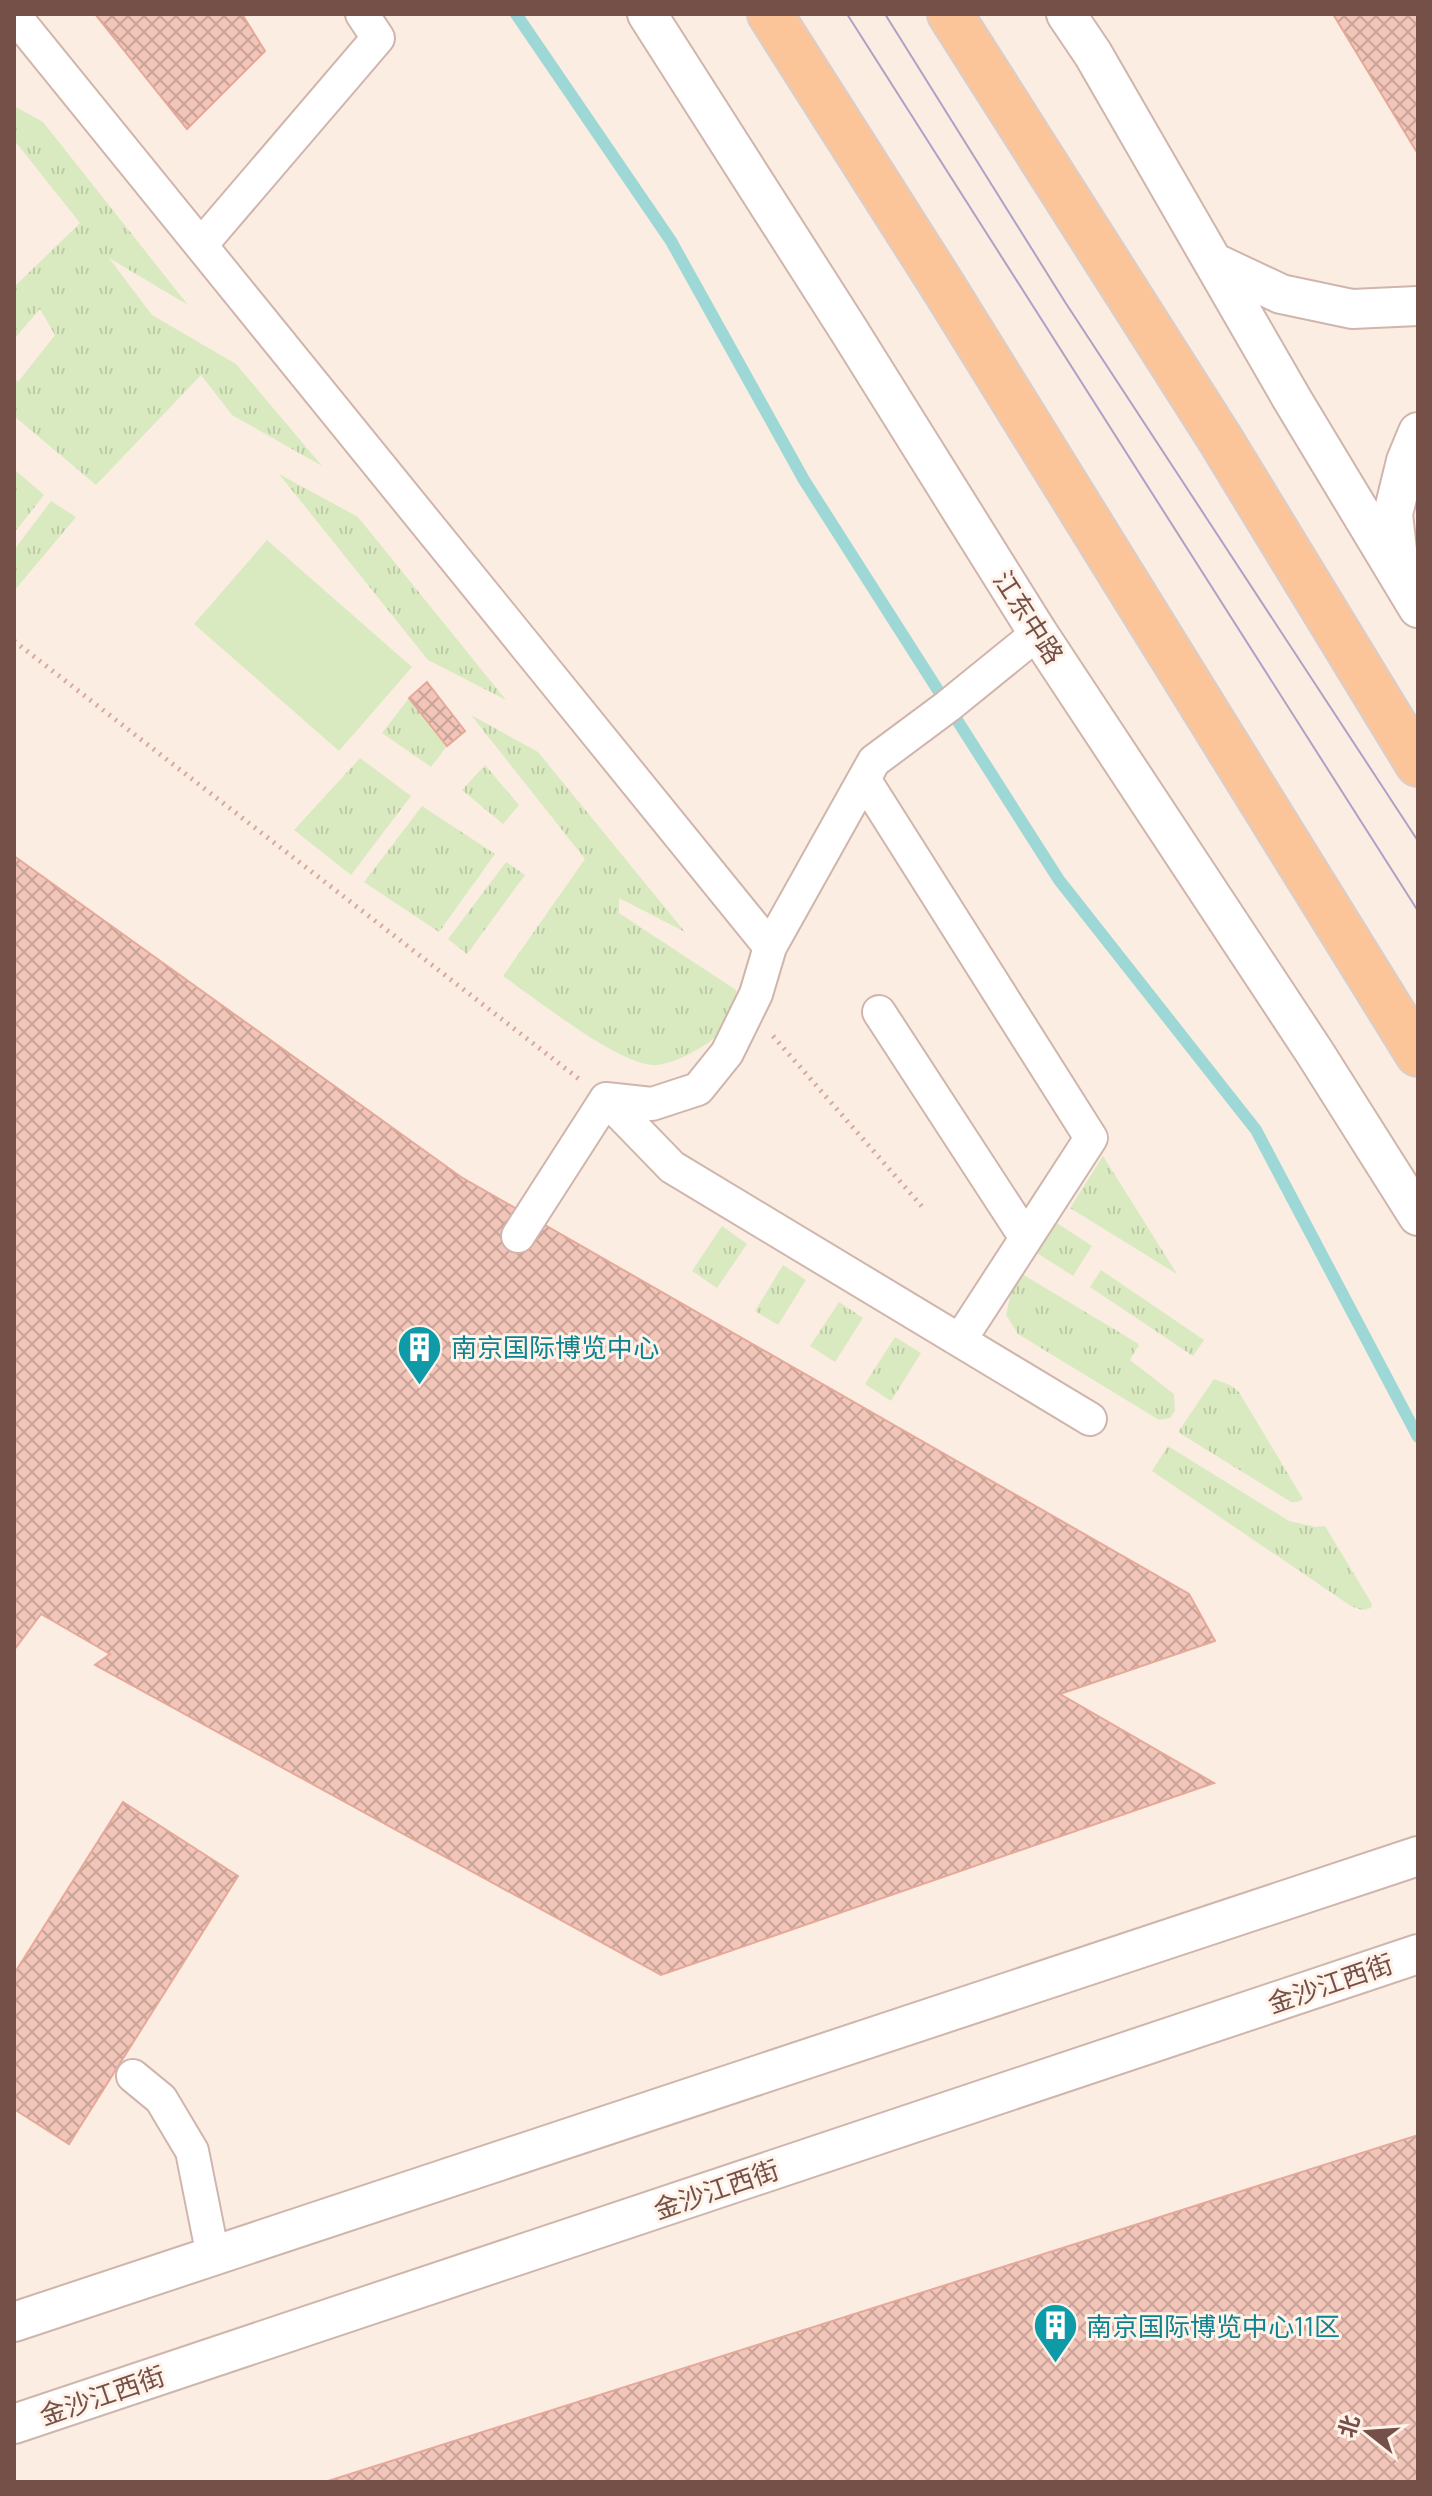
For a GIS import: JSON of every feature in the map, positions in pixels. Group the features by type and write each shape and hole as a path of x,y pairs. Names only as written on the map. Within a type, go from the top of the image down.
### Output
{"main road":[{"path":"770,14 944,288 1418,1054"},
{"path":"950,14 1220,439 1418,764"}],"street":[{"path":"201,245 378,38 362,14"},
{"name":"江东中路","path":"647,14 1038,633 1298,1026 1418,1216"},
{"path":"1066,14 1093,54 1409,594"},
{"path":"14,15 770,947"},
{"path":"1213,262 1281,294 1352,309 1418,306"},
{"path":"1409,594 1393,514 1406,461 1418,432"},
{"path":"606,1099 652,1104 698,1089 727,1053 756,994 770,947 874,761 1038,633"},
{"path":"864,779 1091,1138 960,1340"},
{"path":"879,1012 1026,1238"},
{"path":"518,1236 606,1099"},
{"path":"606,1099 672,1167 1090,1419"},
{"path":"14,2322 1418,1856"},
{"name":"金沙江西街","path":"14,2424 1418,1954"},
{"path":"133,2076 161,2099 192,2151 213,2256"}],"path":[{"path":"14,641 606,1099"},
{"path":"749,1008 925,1210"}],"green space":[{"path":"14,106 43,122 188,305 109,258 152,315 236,364 322,466 232,415 201,375 96,485 14,416 14,378 18,382 55,335 40,309 14,339 14,287 80,223 14,140"},
{"path":"14,469 44,495 14,533"},
{"path":"279,474 358,517 506,700 428,660"},
{"path":"51,501 76,517 14,591 14,550"},
{"path":"267,540 412,667 339,751 194,624"},
{"path":"409,698 447,746 431,767 382,733"},
{"path":"471,715 538,752 685,932 619,898 619,913 736,990 728,1019 708,1043 670,1062 657,1065 642,1063 601,1044 503,976 585,859"},
{"path":"360,758 411,796 351,875 294,830"},
{"path":"485,765 519,805 503,824 462,790"},
{"path":"422,806 495,854 439,932 364,882"},
{"path":"506,862 525,875 467,954 448,939"},
{"path":"1103,1156 1177,1274 1070,1208"},
{"path":"1057,1223 1092,1246 1073,1276 1037,1253"},
{"path":"722,1226 747,1244 717,1288 692,1271"},
{"path":"783,1265 806,1280 778,1325 755,1311"},
{"path":"1101,1270 1204,1340 1193,1356 1090,1287"},
{"path":"1022,1274 1139,1344 1130,1360 1174,1394 1175,1411 1170,1418 1159,1420 1018,1334 1006,1315 1011,1293"},
{"path":"839,1302 863,1318 835,1362 810,1346"},
{"path":"895,1337 921,1353 891,1401 865,1384"},
{"path":"1214,1379 1239,1392 1303,1499 1291,1502 1178,1432"},
{"path":"1168,1446 1289,1521 1325,1526 1372,1604 1371,1608 1362,1610 1351,1606 1152,1471"}],"building":[{"path":"95,14 242,14 265,51 187,129"},
{"path":"1333,14 1418,14 1418,154"},
{"path":"427,682 465,731 447,746 409,698"},
{"name":"南京国际博览中心","path":"14,856 461,1177 1189,1594 1215,1641 1060,1694 1214,1783 661,1975 95,1665 110,1654 41,1614 14,1650"},
{"path":"123,1802 238,1876 69,2144 14,2109 14,1974"},
{"name":"南京国际博览中心11区","path":"1418,2135 1418,2482 325,2482 1138,2224"}],"waterway":[{"path":"516,14 671,241 804,480 1059,880 1256,1130 1418,1437"}],"tram line":[{"path":"847,14 1418,911"},
{"path":"885,14 1065,302 1418,841"}],"place":[{"name":"南京国际博览中心","path":"420,1386"},
{"name":"南京国际博览中心11区","path":"1055,2365"}]}
